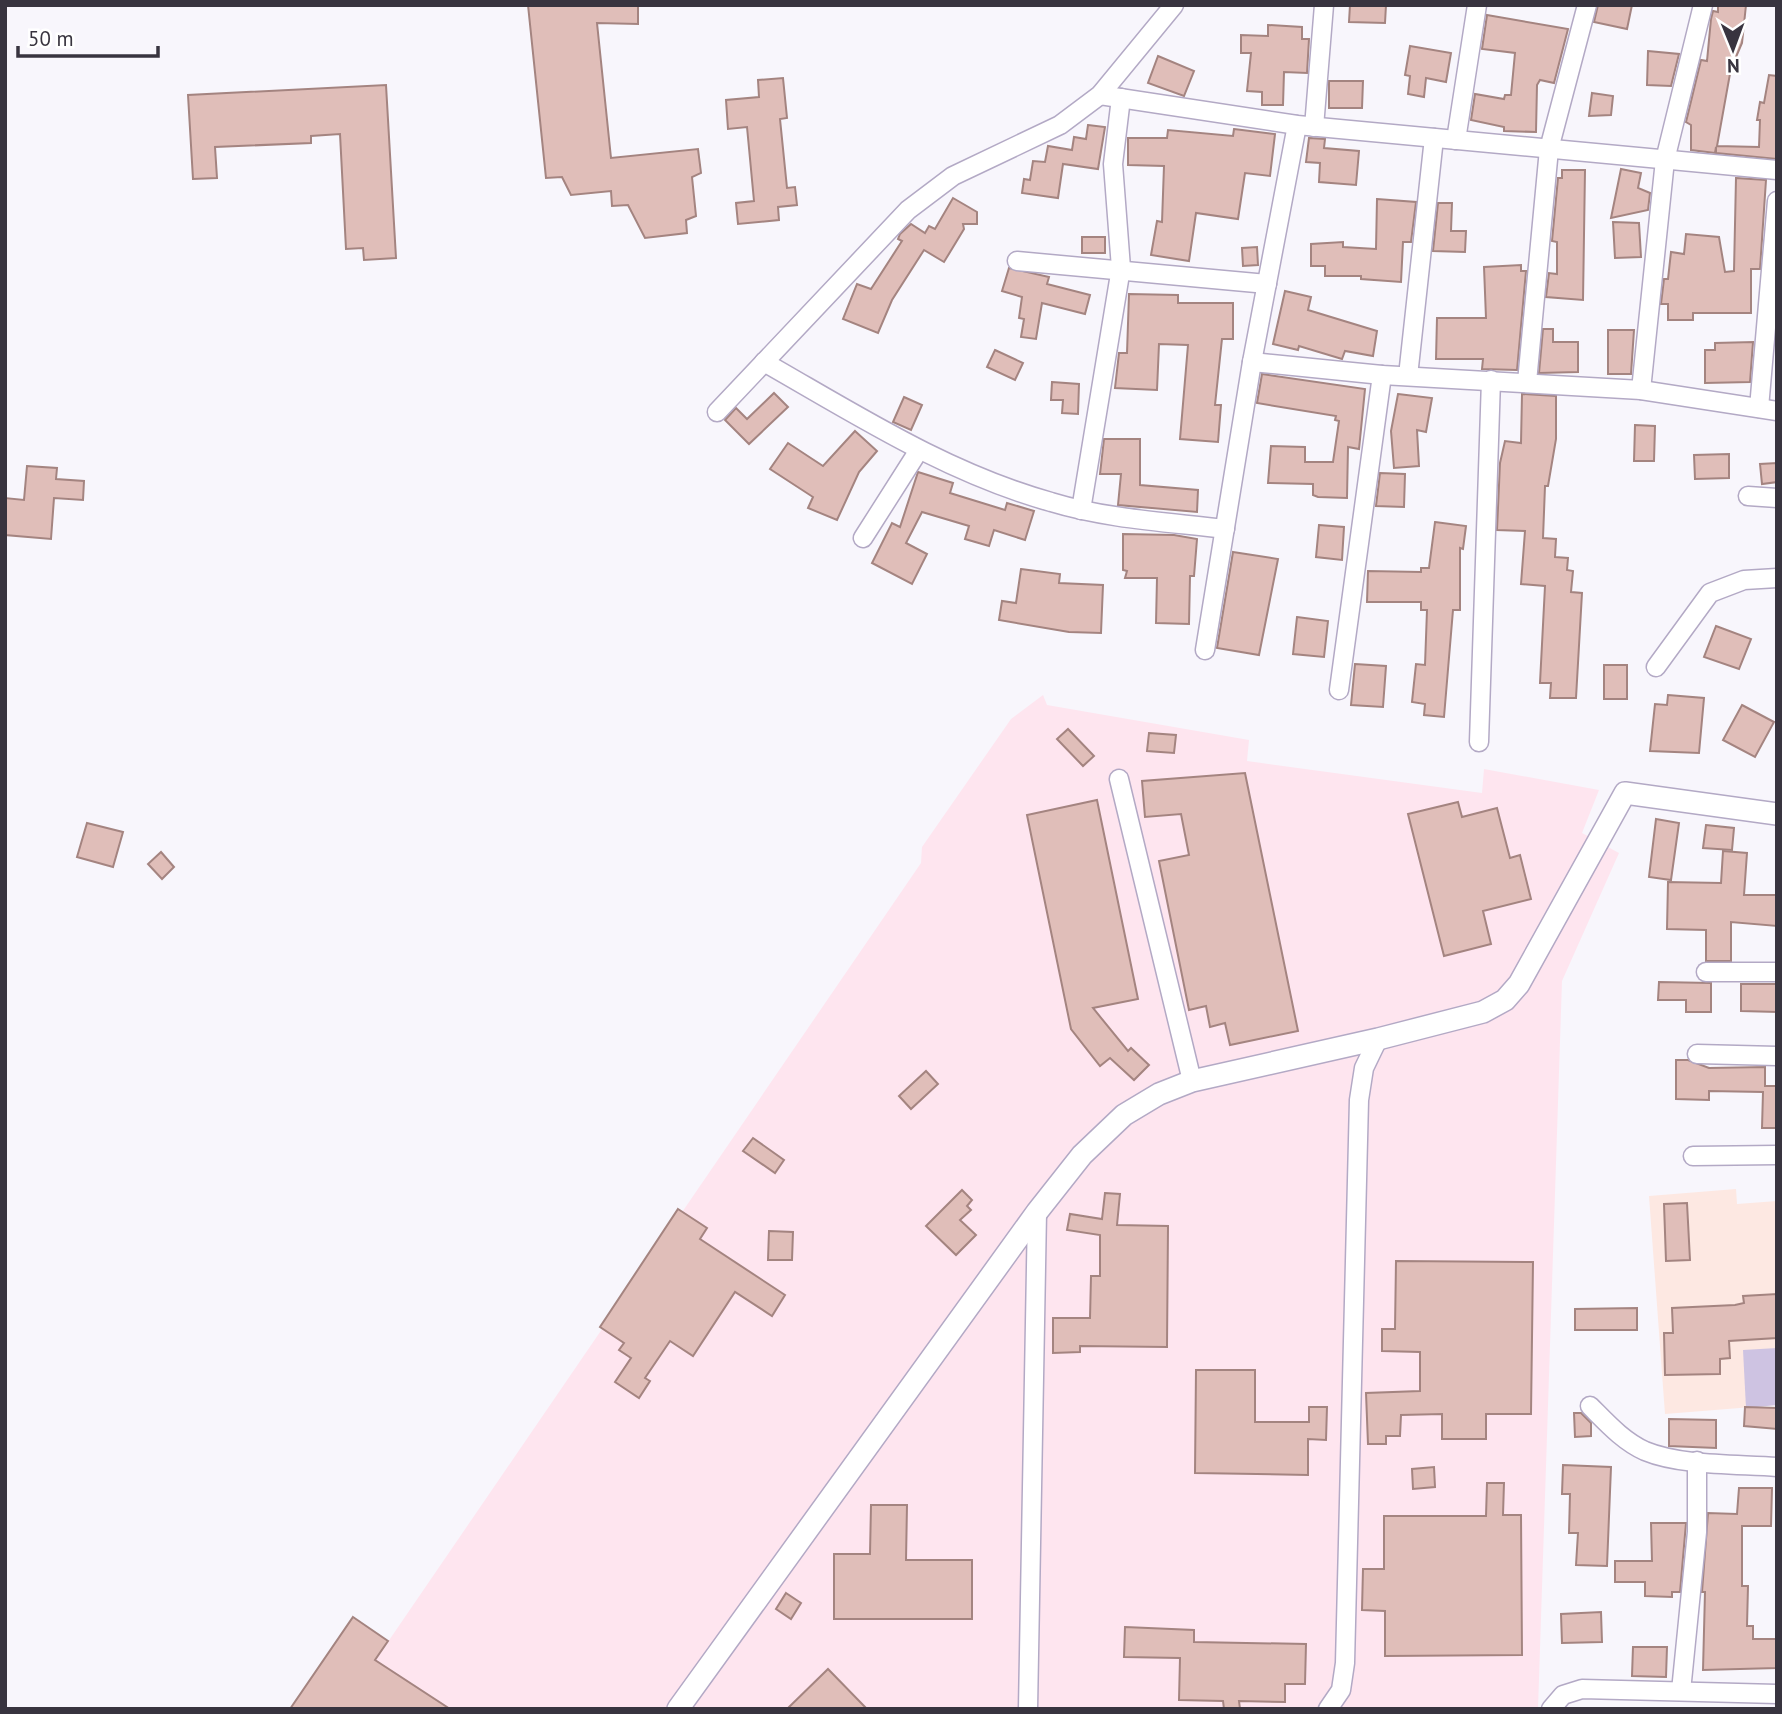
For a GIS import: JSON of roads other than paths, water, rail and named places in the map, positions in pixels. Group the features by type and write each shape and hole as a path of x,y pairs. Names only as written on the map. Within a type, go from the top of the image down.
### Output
{"street":[{"path":"717,412 908,210 953,176 1060,125 1100,95 1174,5"},
{"path":"1205,650 1252,362 1267,284 1305,126 1324,5"},
{"path":"1455,140 1477,5"},
{"path":"1527,382 1549,149 1587,5"},
{"path":"1641,390 1665,160 1703,5"},
{"path":"1100,95 1305,126 1777,170"},
{"path":"1081,510 1121,268 1113,164 1121,98"},
{"path":"1408,376 1434,138"},
{"path":"1252,362 1382,375 1641,390 1768,409 1777,201"},
{"path":"1017,261 1121,268 1267,284"},
{"path":"764,362 919,450 989,482 1081,510 1225,529"},
{"path":"1339,690 1382,375"},
{"path":"1479,742 1490,380"},
{"path":"863,538 919,450"},
{"path":"1748,496 1777,498"},
{"path":"1656,667 1710,593 1744,580 1777,578"},
{"path":"1119,779 1192,1081"},
{"path":"678,1709 1037,1212 1083,1155 1124,1115 1192,1081 1378,1040 1483,1012 1505,1000 1519,984 1625,793 1777,814"},
{"path":"1706,972 1777,972"},
{"path":"1328,1709 1341,1690 1345,1663 1359,1100 1364,1068 1378,1040"},
{"path":"1697,1054 1777,1056"},
{"path":"1693,1156 1777,1155"},
{"path":"1028,1709 1037,1212"},
{"path":"1590,1406 1616,1433 1646,1451 1697,1461 1777,1467"},
{"path":"1681,1691 1697,1532 1697,1461"},
{"path":"1552,1709 1563,1695 1582,1689 1777,1694"}]}
